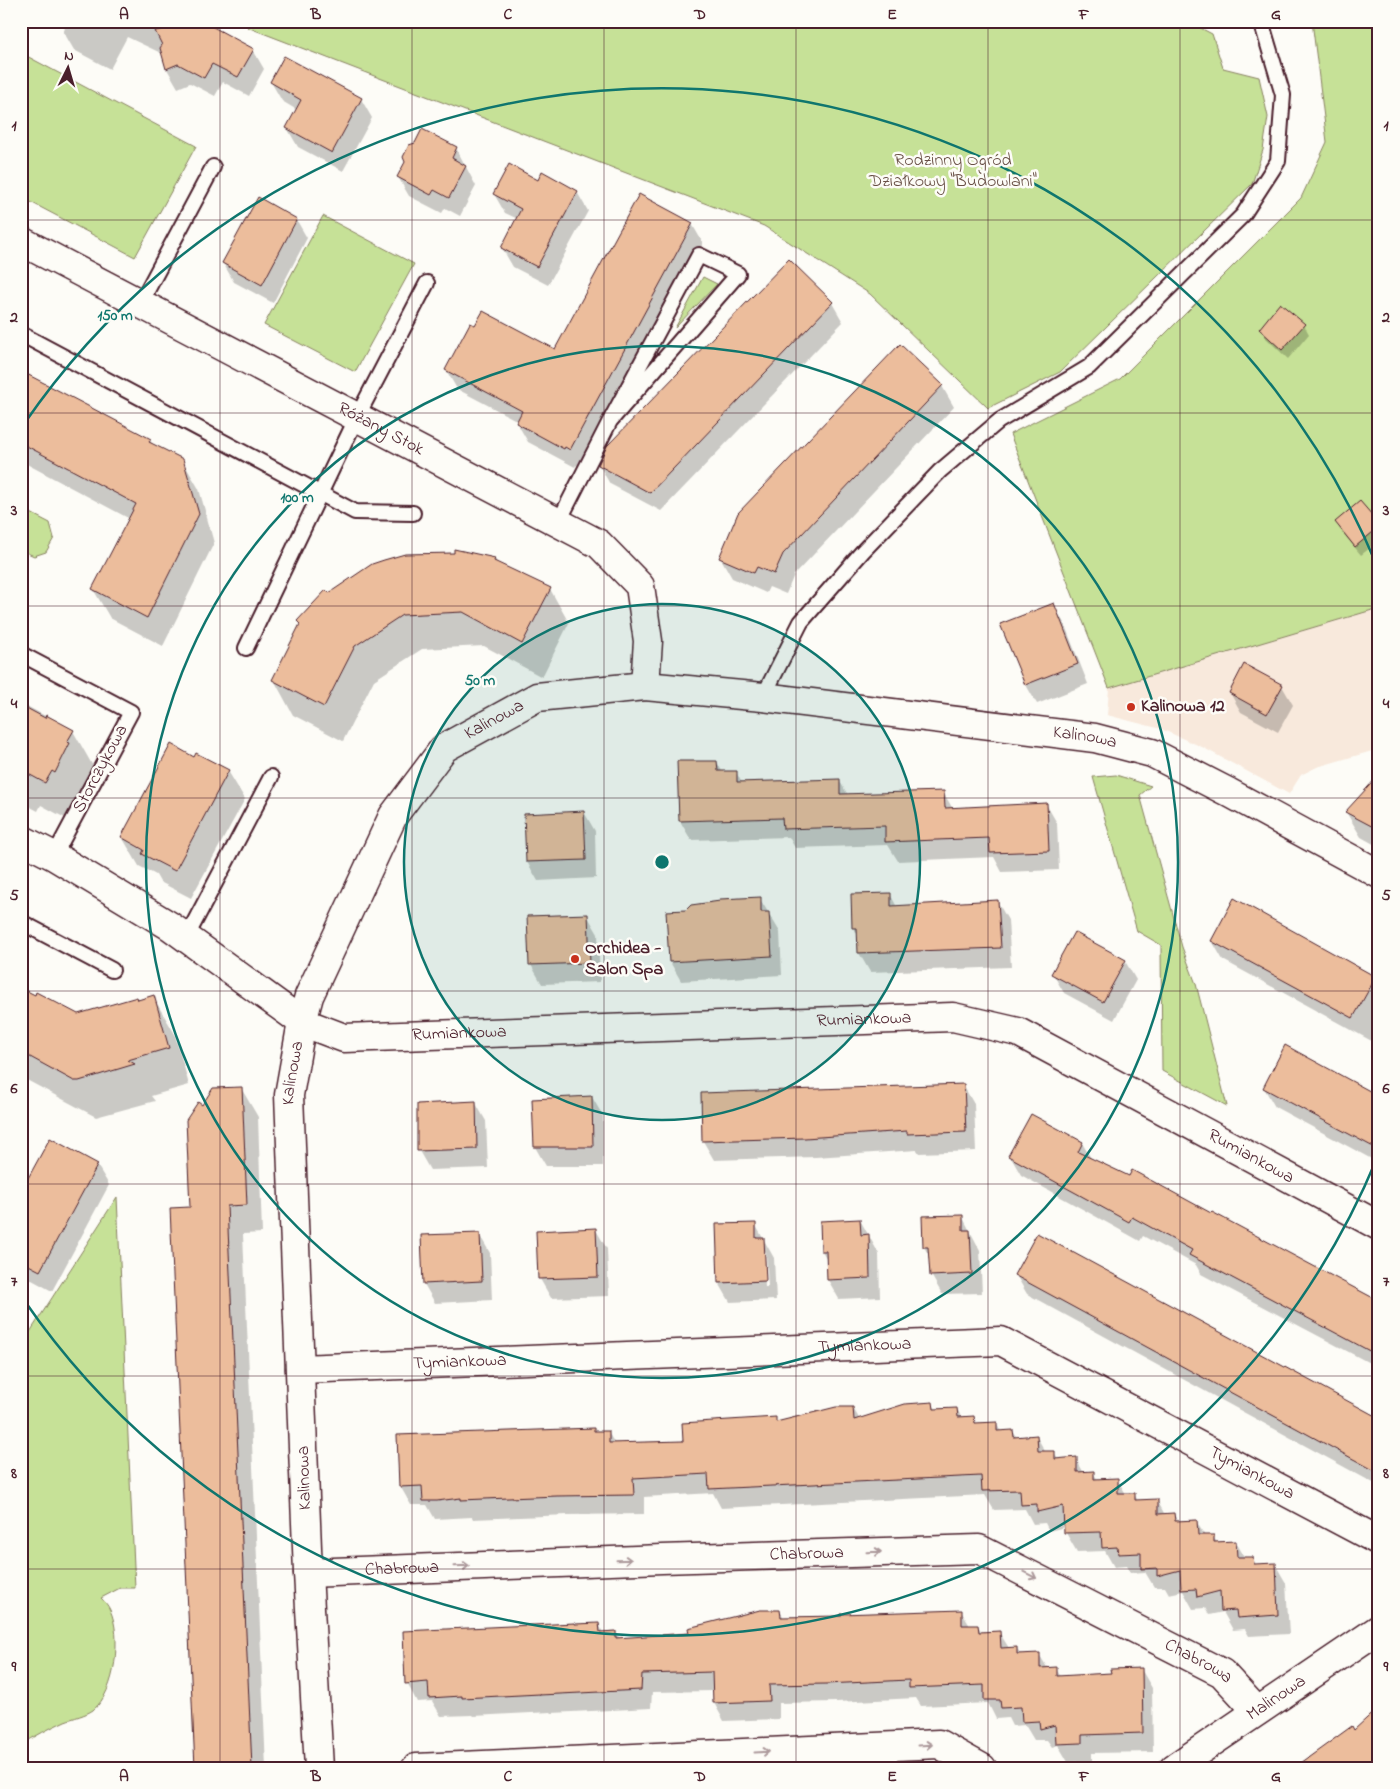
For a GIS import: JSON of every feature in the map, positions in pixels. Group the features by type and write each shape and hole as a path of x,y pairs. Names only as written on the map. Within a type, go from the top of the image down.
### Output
{"street":[{"name":"Różany Stok","path":"21,240 599,544 640,586 648,641 645,686"},
{"name":"Kalinowa","path":"319,1768 308,1573 289,1095 308,996 393,816 444,748 537,697 645,686 763,697 1096,738 1152,753 1379,874"},
{"path":"21,839 54,856 186,938 302,1022"},
{"name":"Rumiankowa","path":"302,1022 344,1038 952,1017 1018,1032 1379,1226"},
{"name":"Tymiankowa","path":"300,1369 1001,1341 1379,1541"},
{"name":"Chabrowa","path":"308,1573 662,1558 979,1549 1222,1673 1257,1711"},
{"name":"Malinowa","path":"1174,1768 1379,1630"},
{"path":"416,1768 939,1744 982,1768"}],"lane":[{"path":"763,697 801,622 863,551 940,471 999,421 1089,367 1243,215 1278,161 1283,95 1261,21"},
{"path":"141,302 213,167"},
{"path":"558,523 610,421 699,255 738,274 610,421"},
{"path":"246,648 357,417 428,283"},
{"path":"21,334 355,512 413,514"},
{"name":"Storczykowa","path":"21,654 131,712 54,856"},
{"path":"186,938 271,777"},
{"path":"21,922 112,970"}],"shaded area":[{"path":"1379,608 1379,749 1317,767 1301,775 1289,794 1202,747 1161,729 1107,715 1109,688"}],"green space":[{"name":"Rodzinny Ogród Działkowy \"Budowlani\"","path":"249,21 1187,21 1212,34 1223,68 1259,77 1268,117 1263,150 1252,184 1060,372 988,408 870,294 764,226 247,27"},
{"path":"1312,21 1379,21 1379,608 1109,688 1010,434 1120,379 1301,198 1327,142"},
{"path":"21,53 196,146 135,257 21,197"},
{"path":"323,216 414,264 355,372 264,325"},
{"path":"703,277 717,284 675,328"},
{"path":"21,508 50,523 54,538 46,552 34,556 21,550"},
{"path":"1116,775 1151,786 1140,795 1182,947 1196,984 1227,1106 1162,1071 1161,945 1137,931 1093,777"},
{"path":"117,1197 135,1588 120,1588 101,1598 109,1608 114,1621 116,1648 112,1677 101,1702 90,1712 65,1721 21,1745 21,1346"}],"building":[{"path":"174,21 202,21 254,49 238,77 212,64 204,78 178,64 166,69 160,48 162,45 155,31 171,28"},
{"path":"284,56 362,98 332,153 286,128 301,100 270,82"},
{"path":"422,129 457,147 452,158 466,166 449,198 434,190 431,195 397,177 405,162 403,157 409,145 415,143"},
{"path":"509,164 538,180 542,171 578,191 537,267 501,248 521,209 493,194"},
{"path":"639,194 693,223 570,450 565,447 564,449 516,423 522,411 445,370 470,323 475,325 483,311 555,349"},
{"path":"258,197 297,219 262,285 222,263"},
{"path":"789,259 833,302 650,493 598,465 607,446"},
{"path":"1280,303 1305,324 1282,350 1259,329"},
{"path":"900,344 943,385 783,554 774,574 757,567 754,573 719,558 738,513"},
{"path":"21,371 151,439 149,442 183,459 199,514 147,618 92,589 136,504 21,443"},
{"path":"1360,501 1379,523 1379,527 1355,547 1335,522"},
{"path":"454,549 495,558 494,561 551,588 522,644 463,612 402,615 355,646 324,707 272,680 300,624 297,621 326,590 329,593 372,564 384,560 405,554 454,553"},
{"path":"1054,603 1078,664 1025,685 1000,624"},
{"path":"1244,664 1283,685 1267,714 1229,693"},
{"path":"21,705 45,718 46,715 74,730 67,742 70,743 55,773 52,771 45,783 21,770"},
{"path":"171,744 194,757 196,753 229,770 175,871 142,854 144,850 121,837"},
{"path":"677,761 717,761 718,771 737,771 737,782 840,779 840,794 944,791 945,808 1047,803 1049,851 990,853 989,838 885,842 885,826 783,829 782,818 679,821"},
{"path":"1379,775 1379,830 1345,812"},
{"path":"584,811 586,860 526,862 524,814"},
{"path":"891,893 891,906 998,900 1001,948 858,953 857,928 852,928 851,894"},
{"path":"761,897 761,912 769,912 772,956 669,962 666,911 686,910 691,905 720,901 720,899"},
{"path":"1234,898 1376,977 1353,1018 1211,941"},
{"path":"588,914 590,963 529,965 527,916"},
{"path":"1074,932 1126,960 1103,1002 1051,974"},
{"path":"21,988 35,995 36,992 78,1014 137,997 138,1000 154,995 169,1048 128,1060 135,1064 74,1081 21,1052"},
{"path":"1285,1045 1379,1096 1379,1150 1263,1088"},
{"path":"964,1084 966,1132 907,1134 907,1131 805,1138 702,1141 701,1093"},
{"path":"242,1087 247,1205 227,1206 252,1768 195,1768 170,1208 190,1207 186,1120 198,1102 202,1105 213,1088"},
{"path":"592,1096 593,1147 534,1147 532,1099"},
{"path":"476,1101 477,1149 417,1151 417,1104"},
{"path":"1031,1114 1083,1142 1078,1152 1129,1176 1132,1170 1379,1301 1379,1356 1189,1255 1192,1250 1132,1217 1129,1222 1008,1156"},
{"path":"50,1138 98,1164 40,1271 21,1261 21,1191"},
{"path":"963,1215 963,1230 970,1230 972,1274 930,1276 928,1247 923,1247 922,1216"},
{"path":"860,1219 861,1235 869,1234 870,1278 827,1280 826,1251 821,1251 820,1221"},
{"path":"756,1223 756,1238 764,1238 766,1281 718,1283 716,1224"},
{"path":"596,1228 598,1277 538,1279 536,1231"},
{"path":"480,1233 482,1281 423,1284 421,1235"},
{"path":"1037,1233 1379,1418 1379,1473 1014,1275"},
{"path":"933,1402 934,1409 957,1408 958,1417 974,1416 975,1423 997,1422 997,1431 1013,1430 1014,1437 1037,1435 1038,1451 1055,1451 1055,1459 1077,1457 1077,1472 1094,1471 1094,1479 1118,1478 1118,1493 1135,1493 1135,1500 1158,1499 1158,1514 1174,1513 1175,1521 1197,1520 1198,1535 1214,1535 1214,1542 1236,1541 1237,1557 1253,1557 1254,1564 1276,1563 1278,1615 1237,1618 1236,1610 1221,1611 1220,1591 1197,1597 1196,1589 1181,1590 1180,1570 1157,1576 1157,1568 1141,1569 1141,1553 1118,1554 1117,1547 1102,1548 1101,1532 1064,1533 1063,1506 1037,1512 1037,1504 1021,1505 1020,1490 982,1491 981,1476 709,1489 708,1474 633,1478 634,1495 461,1500 461,1498 437,1501 423,1501 422,1486 399,1487 397,1435 594,1428 594,1431 609,1431 609,1443 683,1441 682,1423 776,1417 776,1422 836,1407 853,1407 854,1420 905,1404"},
{"path":"760,1610 780,1610 781,1617 962,1610 962,1625 978,1625 979,1632 1000,1631 1001,1648 1017,1647 1017,1654 1040,1653 1040,1668 1057,1667 1057,1676 1111,1673 1110,1669 1142,1668 1143,1733 1082,1735 1082,1743 1056,1744 1055,1725 1040,1729 1039,1721 1022,1722 1021,1707 1001,1708 1000,1700 984,1700 984,1685 909,1688 909,1680 769,1685 770,1701 713,1703 712,1672 642,1674 641,1690 540,1695 429,1698 428,1682 405,1684 403,1631 599,1623 600,1632 616,1631 616,1638 689,1633 688,1628"},
{"path":"1379,1707 1379,1768 1294,1768 1352,1726 1354,1730"}],"place":[{"name":"Kalinowa 12","path":"1131,707"},
{"name":"Orchidea - Salon Spa","path":"575,959"}]}
